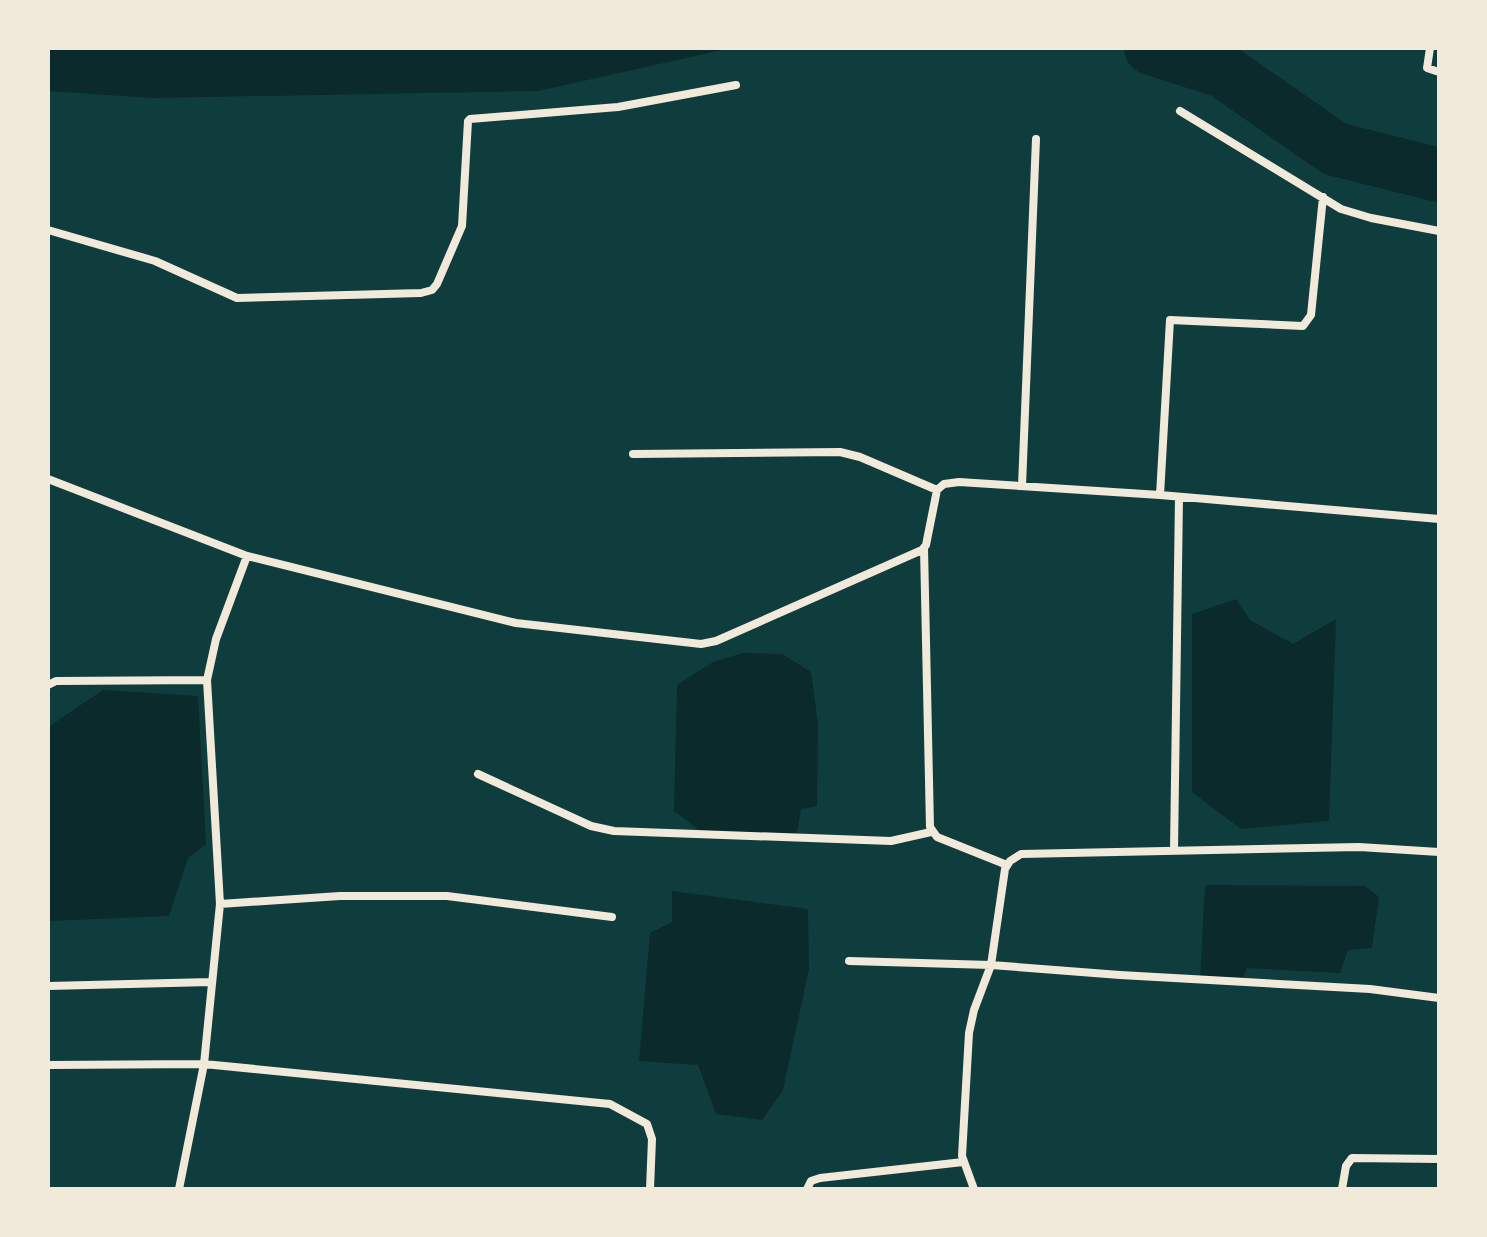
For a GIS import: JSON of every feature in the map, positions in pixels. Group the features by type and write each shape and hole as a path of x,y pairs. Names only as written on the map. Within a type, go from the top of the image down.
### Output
{"street":[{"path":"1430,48 1427,68 1439,72"},
{"path":"48,230 155,261 237,298 421,293 432,290 437,284 460,232 470,119 604,108 736,85"},
{"path":"1180,111 1355,214 1439,231"},
{"path":"1022,486 1036,139"},
{"path":"1160,495 1168,322 1174,318 1303,326 1311,315 1323,197"},
{"path":"633,454 840,452 860,457 937,490"},
{"path":"48,479 247,556 516,623 701,644 716,641 924,548"},
{"path":"1007,865 931,832 924,548 937,490 944,484 959,482 1160,495 1439,519"},
{"path":"1174,851 1179,497"},
{"path":"179,1189 204,1064 220,904 207,680 216,639 247,556"},
{"path":"48,685 56,681 207,680"},
{"path":"478,774 591,826 614,831 891,841 931,832"},
{"path":"974,1189 963,1162 969,1033 991,965 1007,865 1021,854 1359,847 1439,852"},
{"path":"220,904 340,896 447,896 612,917"},
{"path":"849,961 991,965 1370,989 1439,998"},
{"path":"48,986 211,982"},
{"path":"48,1065 204,1064 604,1102 647,1124 652,1139 650,1189"},
{"path":"1342,1189 1346,1166 1352,1158 1439,1159"},
{"path":"807,1189 811,1181 820,1178 963,1162"}],"water":[{"path":"48,48 731,48 538,91 152,98 48,91"},
{"path":"1236,599 1250,620 1293,644 1336,619 1329,821 1241,829 1192,792 1192,614"},
{"path":"743,653 782,654 811,672 818,724 817,806 801,809 796,837 699,830 674,811 677,685 713,662"},
{"path":"103,690 198,696 206,844 188,858 169,916 48,921 48,727"},
{"path":"1205,885 1365,886 1379,897 1372,948 1348,950 1340,973 1247,968 1240,985 1200,981"},
{"path":"672,891 808,909 809,969 783,1090 762,1120 716,1114 698,1065 639,1061 650,933 672,922"}],"waterway":[{"path":"1151,48 1223,71 1335,149 1439,175"}]}
